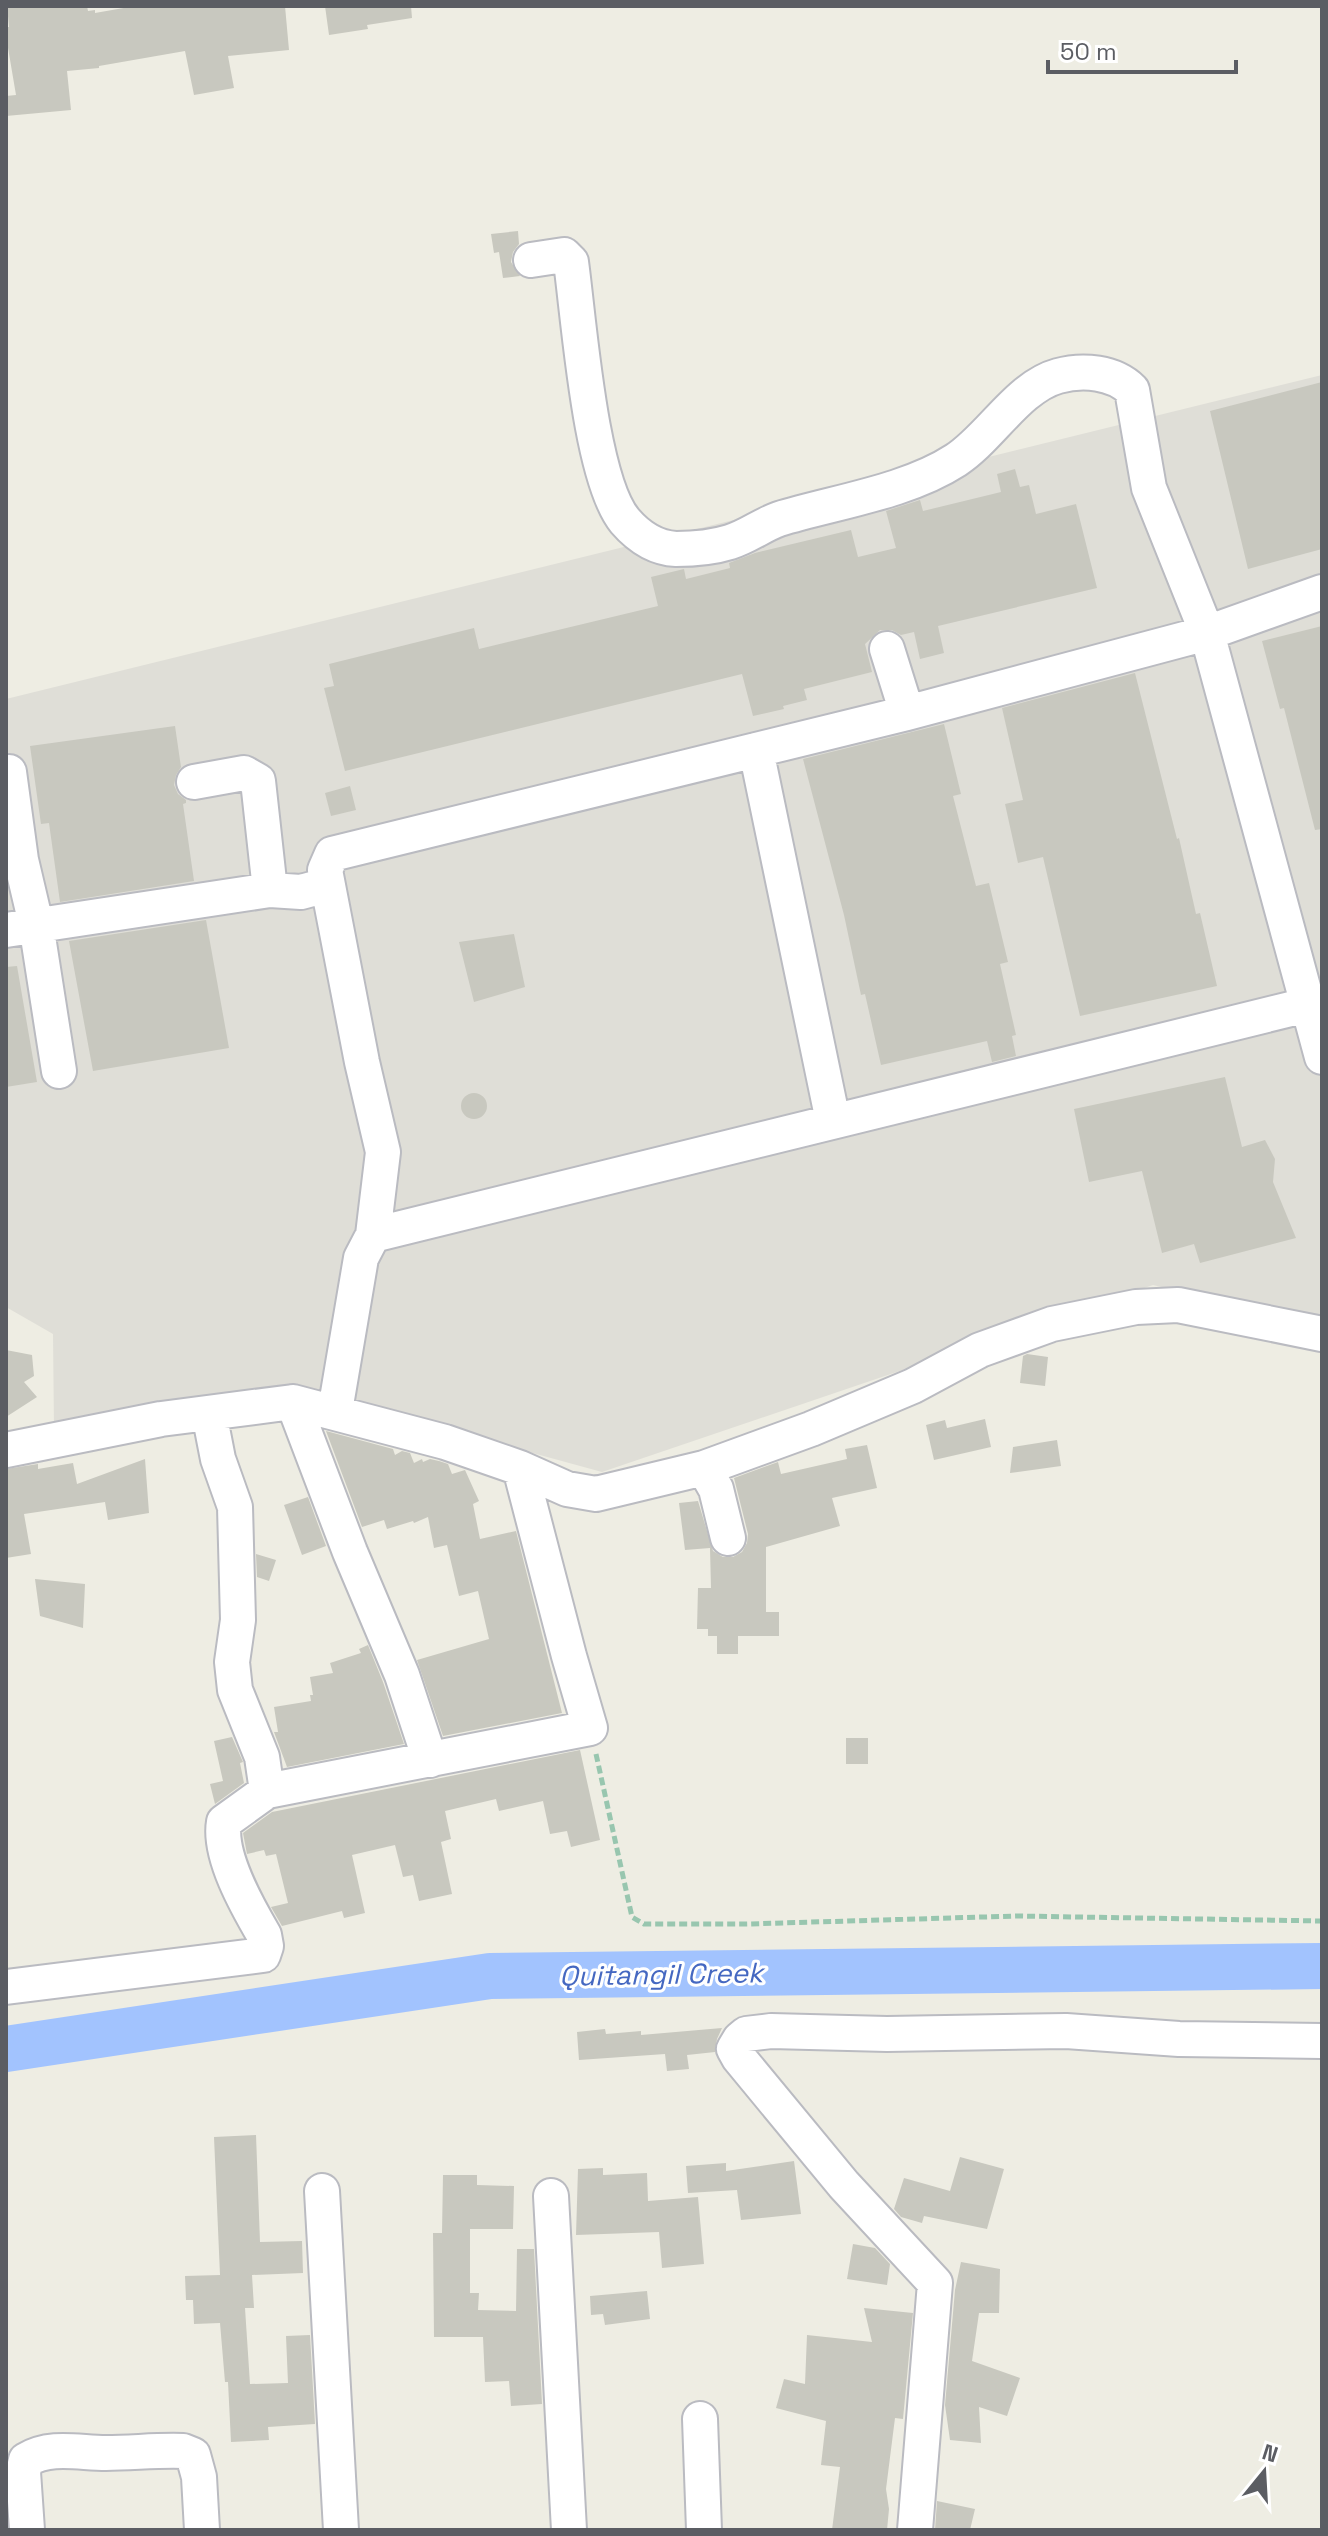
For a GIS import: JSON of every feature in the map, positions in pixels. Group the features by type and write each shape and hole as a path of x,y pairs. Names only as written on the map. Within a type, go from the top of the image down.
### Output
{"street":[{"path":"531,260 564,255 571,262 597,448 613,498 624,520 655,547 677,549 730,542 775,521 929,475 959,458 1034,389 1056,376 1077,373 1115,377 1132,390 1149,488 1207,633 1322,1057"},
{"path":"335,1411 361,1258 373,1235 383,1152 327,885 325,870 332,854 907,713 1207,633 1322,592"},
{"path":"887,649 907,713"},
{"path":"756,750 833,1121"},
{"path":"9,772 21,860 21,927 59,1071"},
{"path":"194,782 244,773 258,781 270,890"},
{"path":"21,927 270,890 301,892 327,885"},
{"path":"373,1235 1307,1005"},
{"path":"6,1450 161,1419 293,1402 445,1442 520,1468 567,1489 596,1494 704,1468 811,1429 913,1386 980,1350 1052,1324 1136,1307 1178,1305 1322,1334"},
{"path":"293,1402 350,1552 402,1675 430,1760"},
{"path":"209,1413 218,1459 235,1507 238,1604 232,1662 235,1690 262,1757 267,1791"},
{"path":"6,1987 263,1955 266,1946 264,1935 230,1866 222,1836 224,1822 267,1791 590,1728 520,1468"},
{"path":"704,1468 716,1489 728,1538"},
{"path":"915,2530 935,2283 844,2185 739,2058 734,2049 740,2039 746,2034 771,2031 887,2034 1066,2031 1179,2039 1322,2041"},
{"path":"322,2191 341,2530"},
{"path":"551,2196 569,2530"},
{"path":"700,2419 704,2530"},
{"path":"27,2530 23,2472 26,2460 36,2454 60,2450 106,2453 183,2451 193,2455 199,2477 202,2530"}],"path":[{"path":"590,1728 632,1917 644,1924 1017,1916 1322,1921"}],"shaded area":[{"path":"1322,375 1322,1323 1153,1285 602,1472 305,1391 54,1429 53,1334 6,1307 6,699"}],"building":[{"path":"7,6 87,6 88,11 95,10 95,13 135,6 285,6 289,50 228,56 234,88 194,95 185,51 67,71 71,110 6,116 6,96 16,95 6,36 6,27 9,27"},
{"path":"325,6 411,6 412,18 329,35"},
{"path":"518,231 519,244 511,262 520,276 503,278 499,252 494,253 491,234"},
{"path":"1322,382 1322,549 1248,569 1210,411"},
{"path":"1015,469 1020,487 1029,485 1036,514 1076,504 1097,588 938,626 944,653 920,659 914,632 901,635 892,630 880,630 865,644 872,672 804,689 807,700 783,706 784,709 753,716 742,674 345,771 324,688 334,686 329,664 474,628 479,649 658,606 651,577 684,569 686,579 730,568 729,563 755,553 851,530 858,557 896,548 886,511 920,500 923,511 1001,492 997,474"},
{"path":"1322,626 1322,829 1315,830 1284,708 1280,709 1262,641"},
{"path":"1135,673 1217,986 1080,1016 1043,857 1018,863 1005,804 1023,800 1002,708"},
{"path":"944,724 961,794 953,796 976,886 989,883 1008,962 1000,964 1016,1035 1012,1036 1016,1056 992,1062 987,1041 881,1065 803,759"},
{"path":"175,726 181,767 174,785 178,794 186,800 183,804 194,881 60,902 49,823 41,824 30,746"},
{"path":"350,786 356,810 331,816 325,793"},
{"path":"206,920 229,1048 93,1071 69,941"},
{"path":"514,934 525,987 474,1002 459,942"},
{"path":"17,966 37,1082 6,1087 6,967"},
{"path":"1225,1077 1242,1147 1265,1140 1275,1159 1273,1182 1296,1238 1200,1263 1194,1244 1162,1253 1142,1171 1089,1182 1074,1109"},
{"path":"474,1093 483,1097 487,1106 483,1115 474,1119 465,1115 461,1106 465,1097"},
{"path":"6,1350 32,1355 34,1376 24,1382 37,1397 6,1417"},
{"path":"1023,1356 1048,1357 1045,1386 1020,1383"},
{"path":"985,1419 991,1447 934,1460 926,1425 945,1420 947,1428"},
{"path":"326,1431 393,1449 395,1455 402,1451 410,1453 414,1463 430,1459 448,1464 452,1474 465,1470 479,1501 473,1504 480,1539 516,1531 562,1713 443,1736 417,1660 489,1639 478,1591 459,1596 447,1545 434,1548 428,1517 387,1529 384,1520 362,1527"},
{"path":"1057,1440 1061,1466 1010,1473 1013,1447"},
{"path":"867,1445 877,1488 832,1498 840,1526 766,1547 766,1612 779,1612 779,1636 738,1636 738,1654 717,1654 717,1636 708,1636 708,1629 697,1629 698,1588 711,1588 710,1548 685,1550 679,1503 698,1501 713,1551 723,1557 733,1557 742,1552 748,1534 734,1478 778,1462 781,1474 847,1459 845,1449"},
{"path":"145,1459 149,1513 108,1520 105,1502 24,1514 31,1554 6,1558 6,1469 38,1464 38,1469 73,1463 77,1484"},
{"path":"308,1497 326,1546 302,1555 284,1505"},
{"path":"256,1554 276,1560 269,1581 257,1577"},
{"path":"35,1579 85,1584 83,1628 40,1616"},
{"path":"368,1645 404,1744 287,1767 274,1732 278,1732 274,1707 311,1701 310,1677 333,1673 330,1663 361,1653 359,1649"},
{"path":"232,1737 243,1762 240,1763 244,1783 215,1804 210,1784 223,1781 214,1741"},
{"path":"846,1738 868,1738 868,1764 846,1764"},
{"path":"580,1750 600,1840 571,1847 567,1831 550,1834 543,1801 499,1811 496,1799 445,1811 451,1839 441,1842 452,1894 419,1901 413,1875 403,1877 395,1845 352,1855 365,1913 344,1918 342,1911 282,1926 271,1907 288,1903 276,1854 266,1856 264,1850 247,1854 243,1833 272,1812"},
{"path":"722,2028 715,2052 687,2055 689,2069 667,2071 665,2054 579,2060 577,2032 605,2029 606,2034 641,2031 641,2035"},
{"path":"256,2135 260,2242 302,2241 303,2273 252,2275 254,2308 245,2308 250,2384 288,2383 286,2336 310,2335 315,2424 268,2427 269,2440 231,2442 228,2382 225,2382 220,2323 194,2324 193,2300 186,2300 185,2276 220,2275 214,2137"},
{"path":"960,2157 1004,2169 987,2229 924,2216 922,2223 901,2217 894,2209 904,2178 950,2191"},
{"path":"794,2161 801,2214 741,2220 737,2190 688,2193 686,2166 726,2163 726,2171"},
{"path":"603,2168 603,2175 647,2173 648,2201 698,2197 704,2264 662,2268 659,2232 576,2235 578,2169"},
{"path":"443,2175 477,2175 477,2185 514,2186 513,2229 470,2229 470,2293 479,2293 478,2310 516,2311 517,2249 534,2249 542,2404 511,2406 509,2381 485,2382 483,2337 434,2337 433,2233 442,2233"},
{"path":"853,2244 875,2248 890,2264 887,2285 847,2279"},
{"path":"961,2262 1000,2269 999,2313 979,2313 972,2361 1020,2378 1007,2416 979,2407 981,2443 950,2440 945,2405 955,2290"},
{"path":"647,2291 650,2319 605,2325 603,2314 591,2315 590,2296"},
{"path":"864,2308 913,2313 903,2419 895,2418 886,2489 889,2509 887,2530 832,2530 840,2467 821,2465 826,2421 776,2408 784,2379 805,2384 807,2335 872,2342"},
{"path":"937,2501 975,2509 970,2530 935,2530"}],"waterway":[{"name":"Quitangil Creek","path":"6,2049 490,1976 1322,1966"}]}
